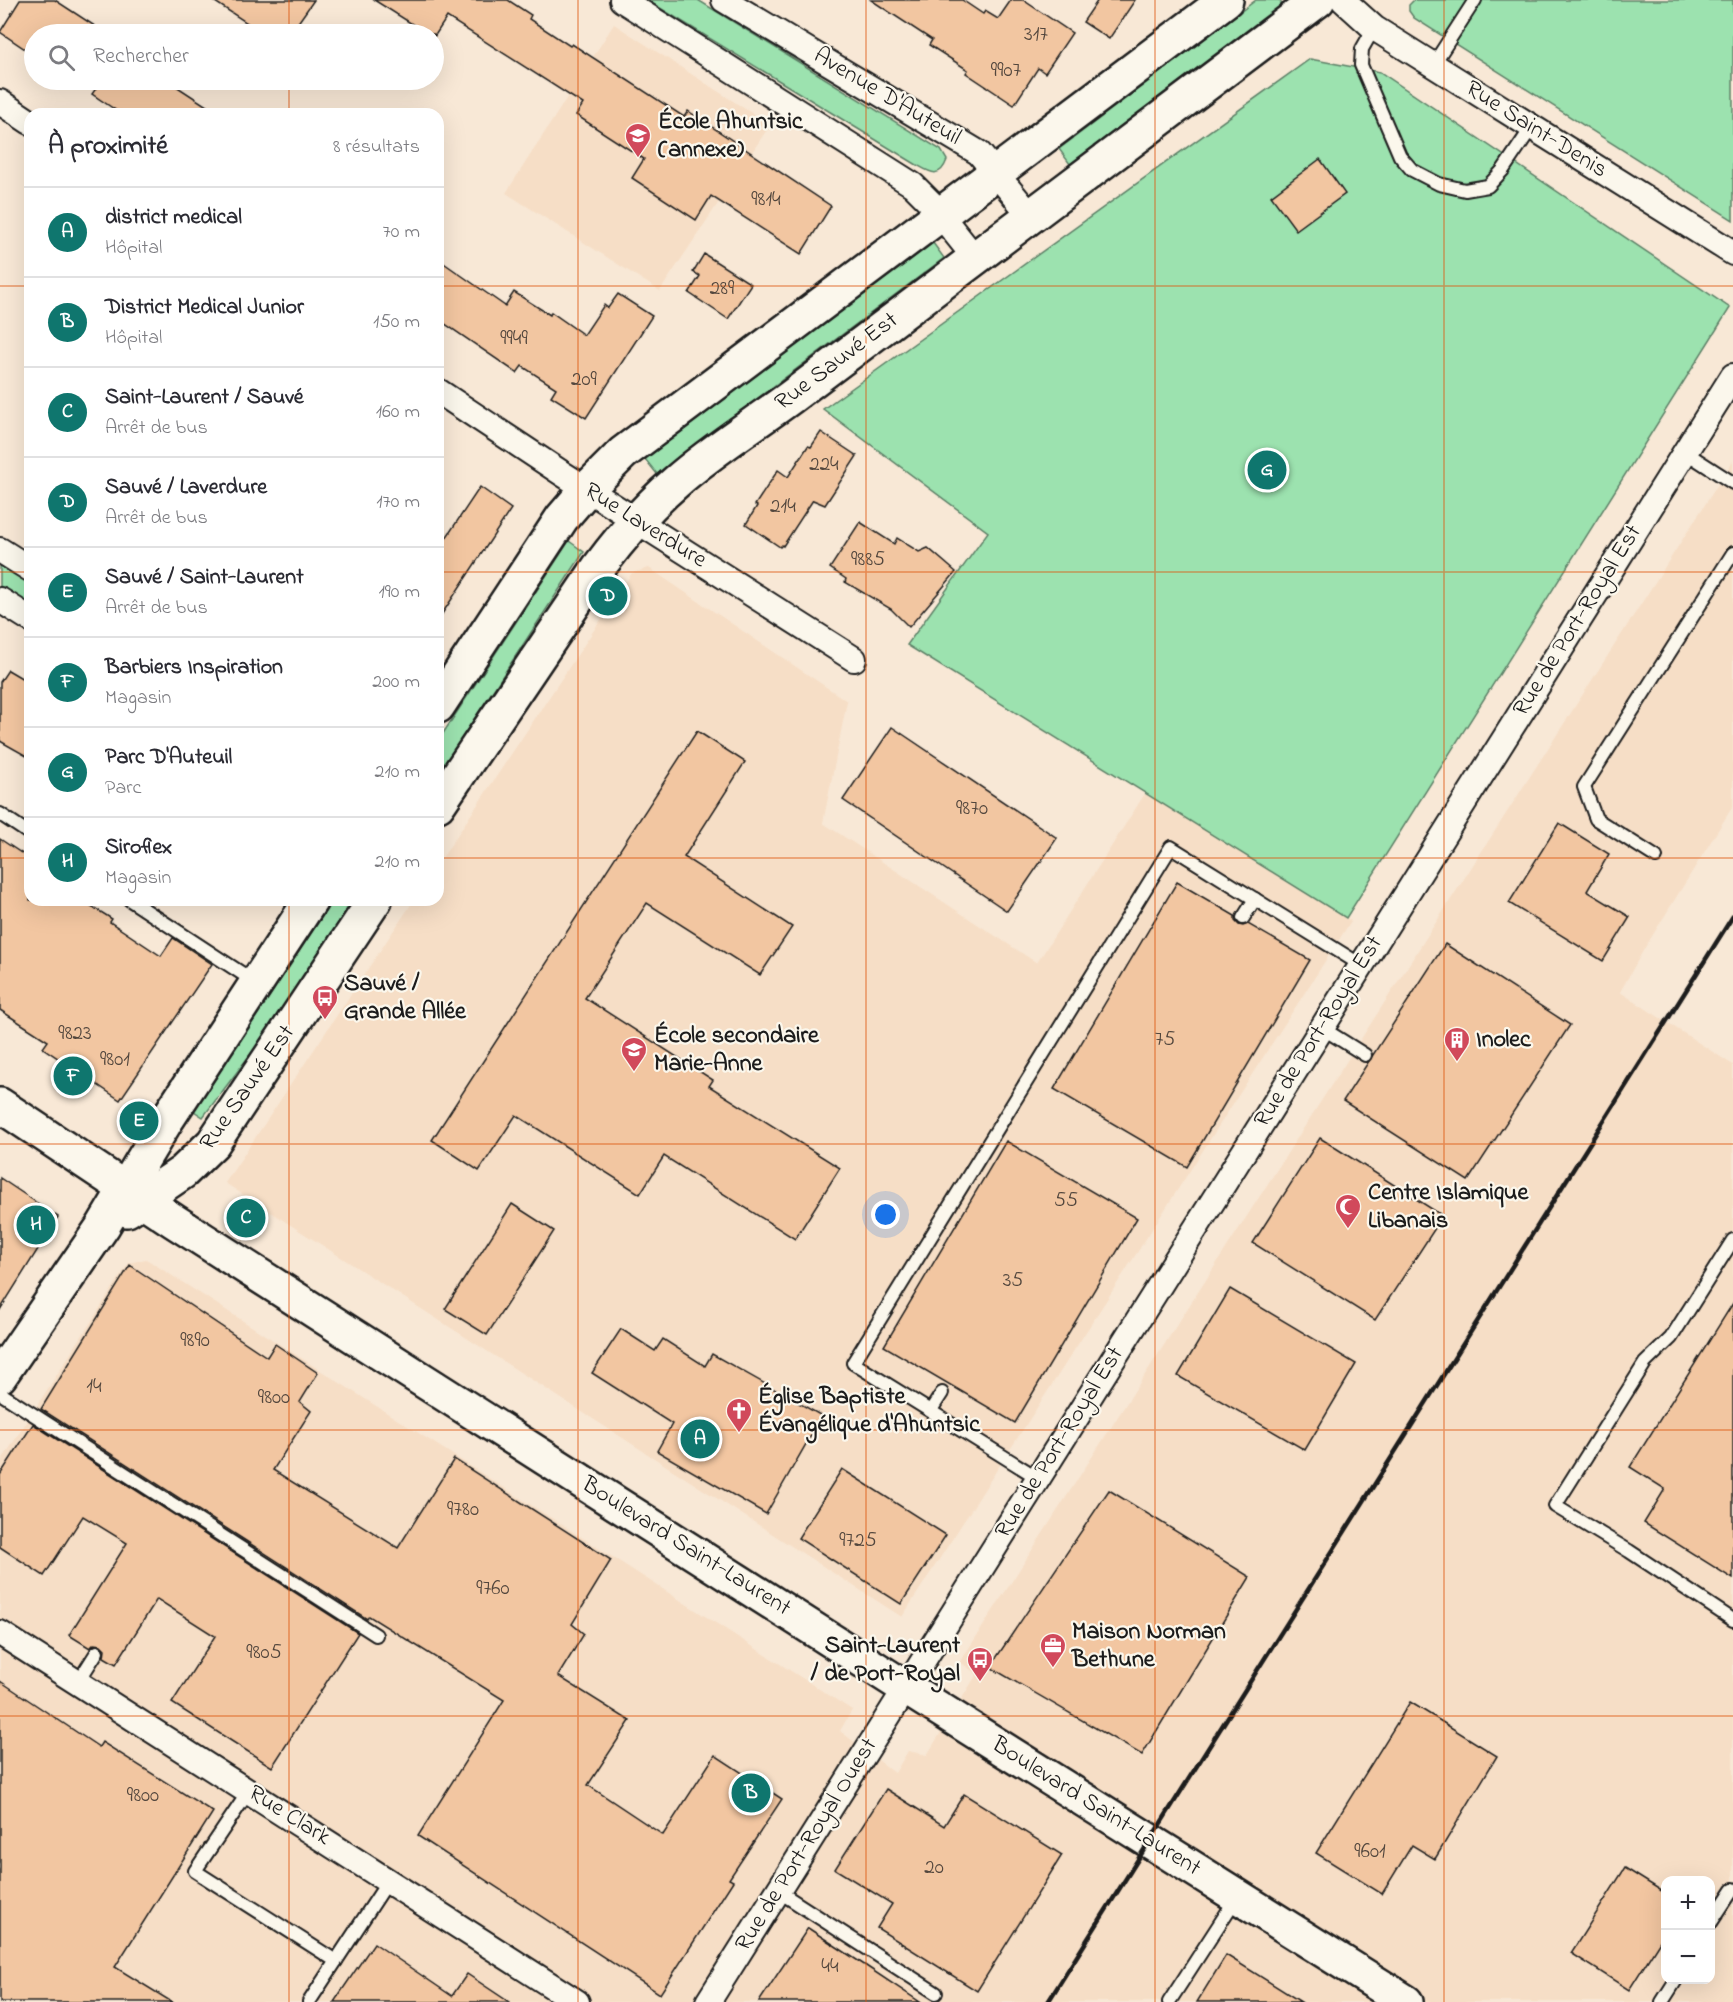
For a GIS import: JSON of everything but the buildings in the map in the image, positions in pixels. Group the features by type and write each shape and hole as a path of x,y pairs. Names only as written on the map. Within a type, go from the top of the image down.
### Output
{"main road":[{"path":"444,697 562,518 587,489 636,443 1226,0"},
{"name":"Rue Sauvé Est","path":"444,796 609,552 678,480 1318,0"},
{"name":"Rue Sauvé Est","path":"134,1194 166,1121 307,906"},
{"name":"Rue Sauvé Est","path":"134,1194 188,1168 213,1143 371,906"},
{"name":"Boulevard Saint-Laurent","path":"0,1105 134,1194 906,1688 1406,2002"},
{"path":"0,1376 103,1226 134,1194"}],"street":[{"path":"622,0 913,185 941,214 975,258"},
{"name":"Avenue D'Auteuil","path":"724,0 962,141 979,153 1031,216"},
{"name":"Rue Saint-Denis","path":"1343,0 1374,28 1733,253"},
{"path":"0,102 24,118"},
{"name":"Rue de Port-Royal Est","path":"906,1688 1733,376"},
{"name":"Rue Laverdure","path":"444,396 854,659"},
{"path":"0,550 24,565"},
{"path":"0,600 24,615"},
{"name":"Rue Clark","path":"0,1633 573,2001"},
{"name":"Rue de Port-Royal Ouest","path":"708,2002 906,1688"}],"lane":[{"path":"1433,65 1475,0"},
{"path":"1374,28 1362,49 1361,65 1400,156 1412,170 1452,188 1465,190 1488,186 1503,170 1532,127"},
{"path":"1685,452 1733,483"},
{"path":"1656,857 1596,819 1584,787 1733,553"},
{"path":"0,814 24,830"},
{"path":"1038,1478 853,1363 1171,847 1361,965"},
{"path":"1243,918 1255,899"},
{"path":"139,906 256,983"},
{"path":"1322,1028 1365,1055"},
{"path":"1733,1240 1671,1338 1645,1363 1555,1506 1629,1551 1733,1620"},
{"path":"931,1410 942,1393"},
{"path":"0,1394 376,1635"},
{"path":"78,1682 97,1652"},
{"path":"249,1791 195,1871 336,1961"},
{"path":"309,2002 389,1881"},
{"path":"1715,1916 1733,1888"},
{"path":"778,1891 936,1993"},
{"path":"1169,2002 1238,1896"},
{"path":"1662,2002 1673,1984"}],"shaded area":[{"name":"École Ahuntsic (annexe)","path":"614,24 770,125 660,291 506,193"},
{"path":"1733,461 1733,806 1644,949 1620,992 1733,1065 1733,2002 0,2002 0,1463 129,1263 146,1259 852,1710 840,1731 895,1773 908,1751 927,1755 977,1674 960,1662"},
{"name":"École secondaire Marie-Anne","path":"649,568 847,701 823,823 1037,963 1146,792 1351,921 902,1617 225,1183 410,906 444,906 444,855 632,573"}],"green space":[{"path":"647,0 698,0 941,150 947,160 944,166 935,173 922,168"},
{"path":"1256,0 1279,0 1282,4 1070,164 1059,149"},
{"path":"1414,0 1733,0 1733,220 1414,18 1409,11 1409,5"},
{"path":"1310,59 1380,72 1730,308 1346,918 907,645 988,532 823,409"},
{"path":"933,243 944,258 657,474 645,459"},
{"path":"569,541 584,552 444,765 444,732"},
{"path":"0,563 24,579 24,601 0,586"},
{"path":"329,906 351,906 280,1015 203,1117 194,1111"}],"railway":[{"path":"1048,2002 1733,916"}],"place":[{"name":"École Ahuntsic (annexe)","path":"638,159"},
{"name":"Parc D'Auteuil","path":"1267,470"},
{"name":"Sauvé / Laverdure","path":"608,596"},
{"name":"Sauvé / Grande Allée","path":"325,1021"},
{"name":"Inolec","path":"1457,1063"},
{"name":"École secondaire Marie-Anne","path":"634,1073"},
{"name":"Barbiers Inspiration","path":"73,1076"},
{"name":"Sauvé / Saint-Laurent","path":"139,1121"},
{"name":"Saint-Laurent / Sauvé","path":"246,1218"},
{"name":"Siroflex","path":"36,1225"},
{"name":"Centre Islamique Libanais","path":"1348,1230"},
{"name":"Église Baptiste Évangélique d'Ahuntsic","path":"739,1434"},
{"name":"district medical","path":"700,1439"},
{"name":"Maison Norman Bethune","path":"1053,1669"},
{"name":"Saint-Laurent / de Port-Royal","path":"980,1683"},
{"name":"District Medical Junior","path":"751,1793"}]}
